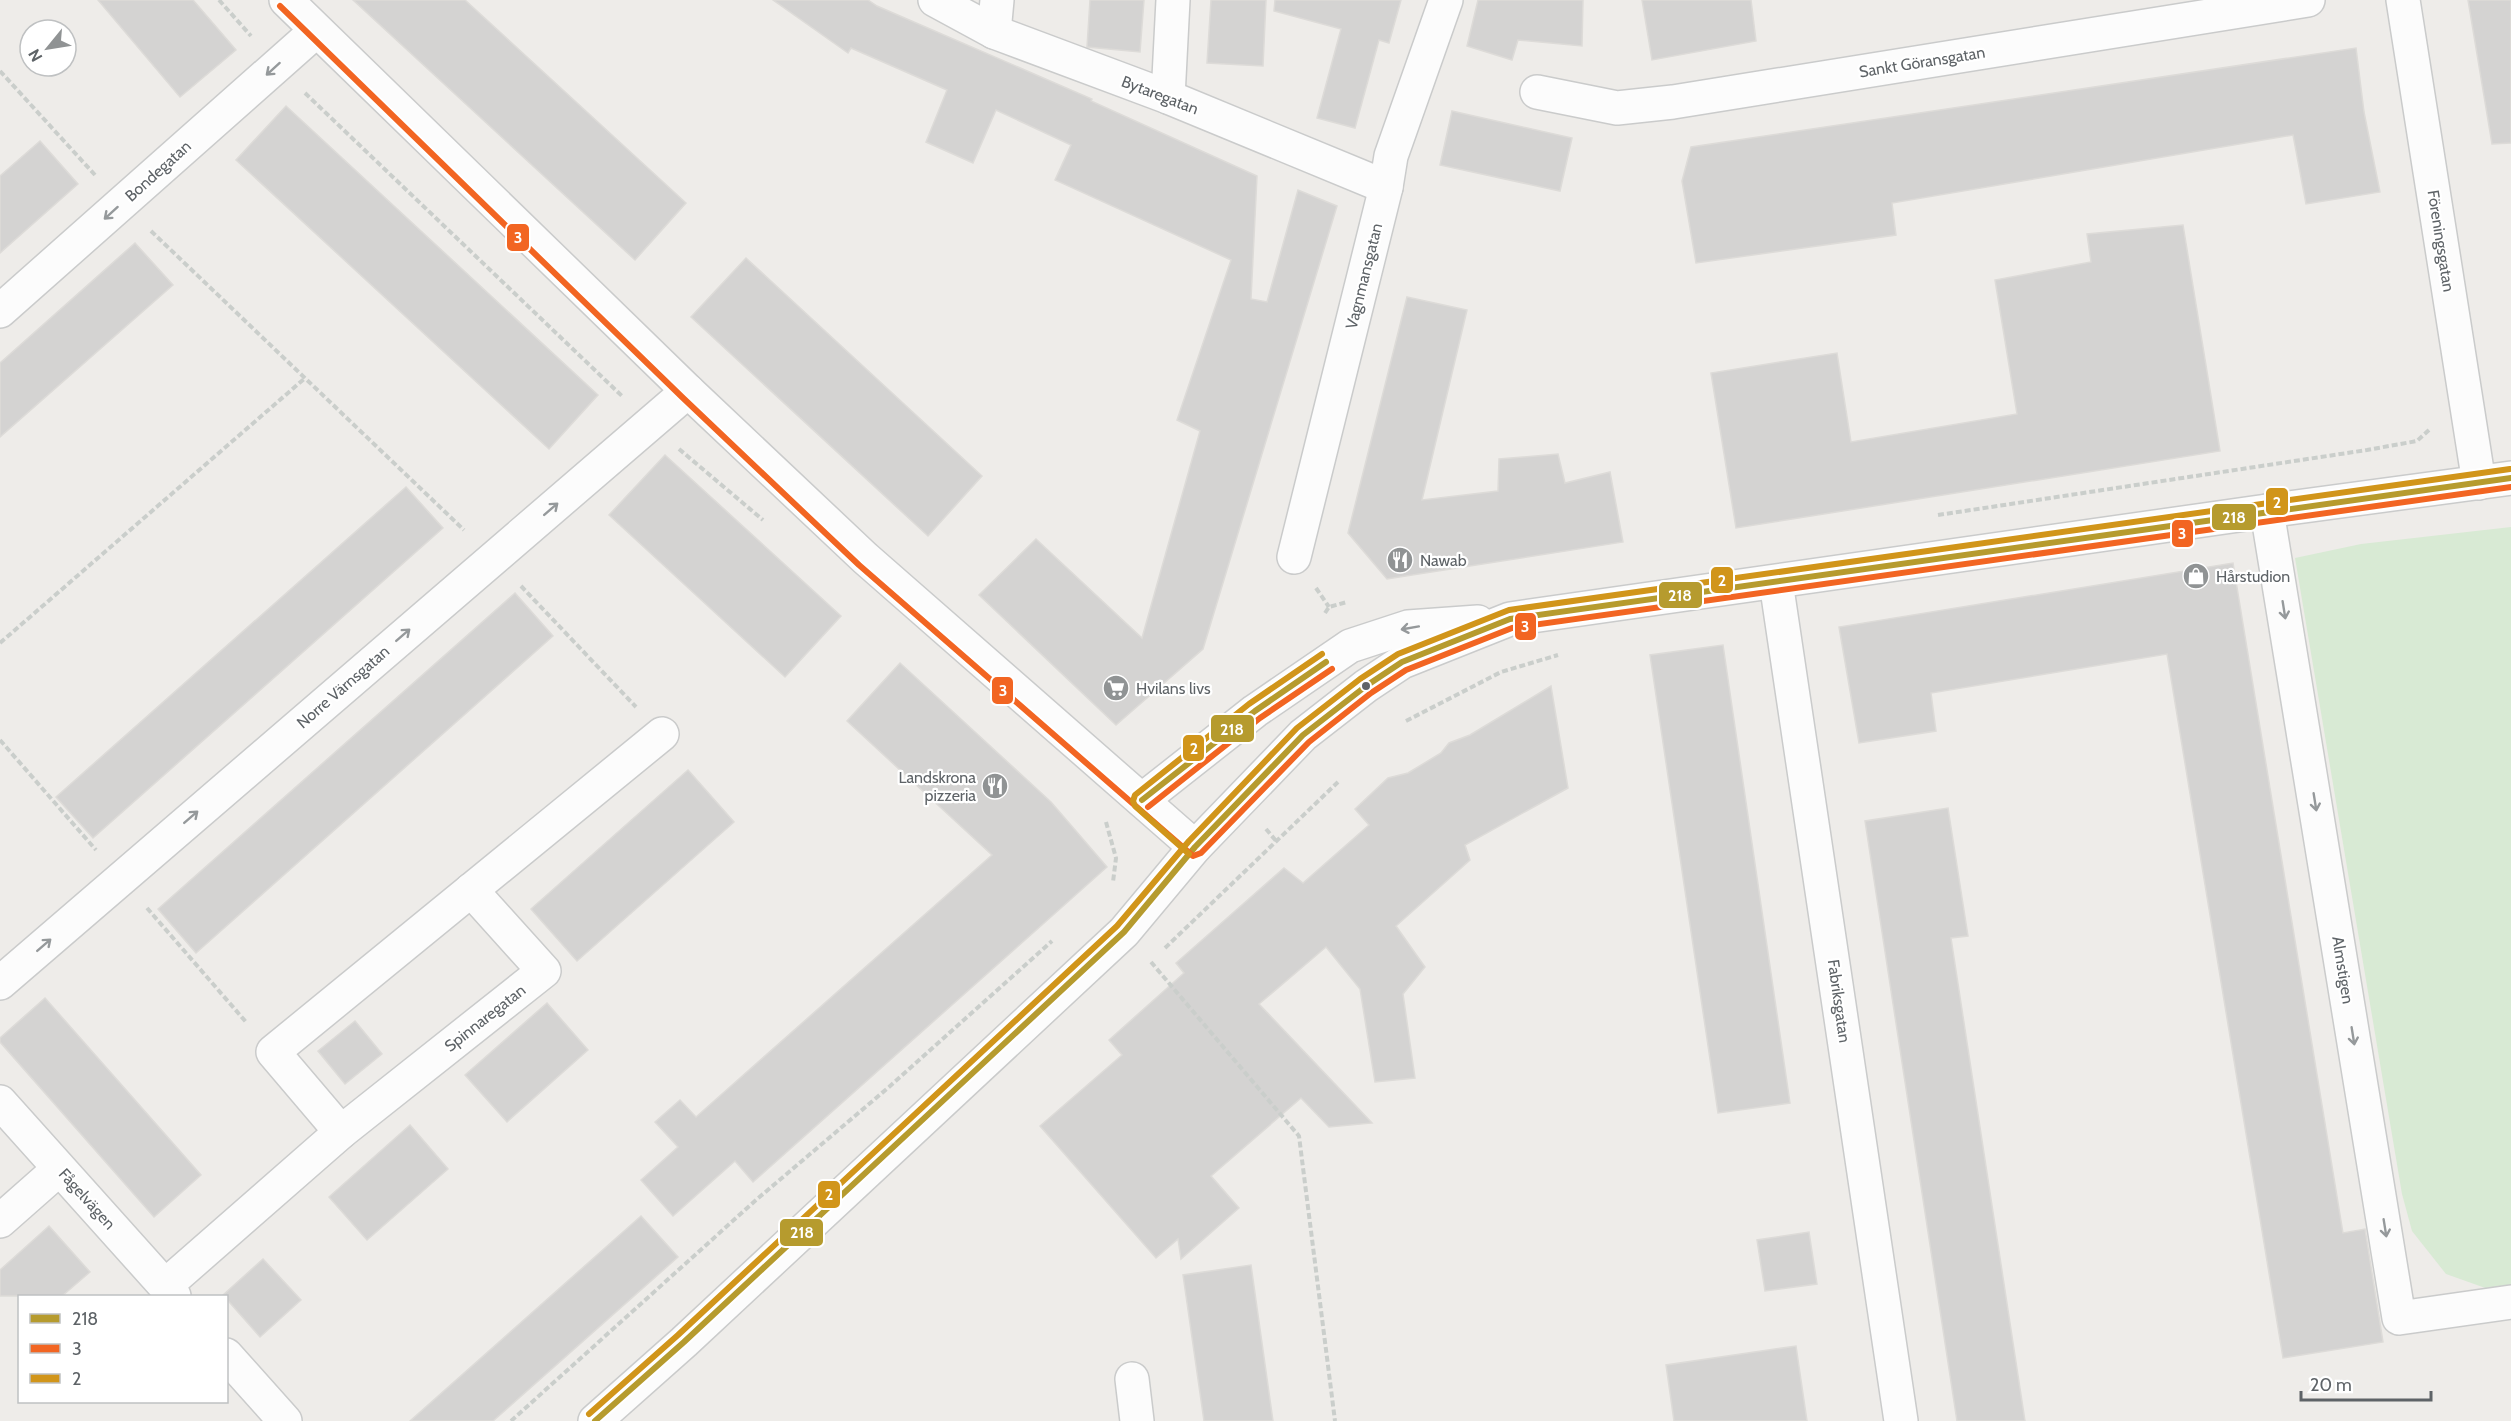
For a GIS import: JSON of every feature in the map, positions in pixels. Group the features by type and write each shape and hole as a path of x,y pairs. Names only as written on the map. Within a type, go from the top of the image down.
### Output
{"street":[{"path":"286,0 688,392 865,558 1196,847"},
{"name":"Bytaregatan","path":"935,0 994,32 1168,97 1386,187"},
{"path":"994,32 997,0"},
{"path":"1168,97 1173,0"},
{"name":"Vagnmansgatan","path":"1294,557 1386,187 1391,156 1446,0"},
{"name":"Sankt Göransgatan","path":"1537,92 1617,108 1673,102 2308,0"},
{"name":"Föreningsgatan","path":"2403,0 2479,483"},
{"name":"Bondegatan","path":"0,311 316,31"},
{"name":"Norre Värnsgatan","path":"0,983 688,392"},
{"path":"1142,800 1255,711 1350,646 1407,627 1510,619 2511,478"},
{"name":"Almstigen","path":"2266,511 2399,1318 2511,1302"},
{"name":"Fabriksgatan","path":"1776,582 1901,1421"},
{"path":"595,1421 727,1302 1124,932 1196,847 1303,735 1366,686 1402,662 1510,619"},
{"path":"341,1132 273,1052 662,734"},
{"name":"Spinnaregatan","path":"169,1291 341,1132 543,971 471,890"},
{"name":"Fågelvägen","path":"0,1102 169,1291"},
{"path":"0,1221 59,1169"},
{"path":"228,1357 285,1421"},
{"path":"1132,1379 1137,1421"}],"path":[{"path":"0,71 121,203 494,558 662,734"},
{"path":"0,643 304,379"},
{"path":"1933,516 2367,450 2417,441 2430,429 2470,422"},
{"path":"1319,621 1329,608 1350,601"},
{"path":"1112,887 1116,858 1103,811 1114,775"},
{"path":"511,1421 747,1208 889,1087 1059,935"},
{"path":"1151,962 1299,1136 1335,1421"}],"green space":[{"path":"2511,527 2511,1287 2491,1290 2446,1274 2412,1231 2402,1194 2295,558 2361,544"}],"building":[{"path":"98,0 193,0 236,50 180,97"},
{"path":"353,0 465,0 686,203 635,260"},
{"path":"773,0 868,0 877,6 1092,99 1091,101 1257,176 1251,299 1267,302 1298,190 1337,206 1203,649 1116,725 979,595 1036,539 1142,638 1200,431 1177,420 1231,260 1055,180 1071,145 996,110 973,163 926,142 947,90 851,48 848,53"},
{"path":"1090,0 1144,0 1140,52 1087,47"},
{"path":"1211,0 1266,0 1263,66 1207,63"},
{"path":"1275,0 1401,0 1389,43 1379,40 1355,128 1317,118 1341,29 1274,11"},
{"path":"1478,0 1583,0 1582,46 1518,40 1512,60 1467,46"},
{"path":"1642,0 1751,0 1756,41 1652,60"},
{"path":"2468,0 2511,0 2511,143 2492,144"},
{"path":"2356,48 2364,112 2380,192 2306,204 2293,135 1892,203 1896,235 1696,263 1682,181 1691,147"},
{"path":"286,106 598,395 549,449 236,160"},
{"path":"1452,111 1572,138 1560,191 1440,165"},
{"path":"40,141 78,184 0,253 0,176"},
{"path":"2183,225 2220,451 1736,528 1711,373 1837,353 1851,442 2017,414 1995,280 2091,262 2087,234"},
{"path":"135,243 173,285 0,437 0,363"},
{"path":"746,258 982,476 928,536 691,317"},
{"path":"1407,297 1467,310 1422,500 1498,491 1499,459 1558,454 1565,483 1610,472 1623,542 1387,579 1348,533"},
{"path":"665,455 841,616 785,677 609,515"},
{"path":"406,487 443,528 93,838 56,797"},
{"path":"2233,563 2343,1233 2365,1229 2383,1342 2283,1358 2167,654 1931,693 1936,731 1859,743 1839,627"},
{"path":"515,593 553,636 196,953 158,909"},
{"path":"1723,645 1790,1103 1718,1113 1650,655"},
{"path":"900,663 1051,802 1107,867 753,1182 735,1161 673,1216 641,1180 678,1147 655,1122 680,1100 696,1117 992,855 847,721"},
{"path":"1551,686 1568,788 1465,845 1470,860 1396,926 1425,967 1403,994 1415,1078 1375,1082 1360,989 1326,947 1259,1004 1372,1123 1329,1127 1301,1098 1211,1176 1239,1208 1181,1259 1178,1239 1156,1258 1040,1126 1122,1055 1109,1040 1184,973 1176,963 1284,868 1303,883 1369,825 1355,809 1388,778 1408,773 1441,753 1449,743 1470,735"},
{"path":"688,770 734,822 577,961 531,909"},
{"path":"1948,808 1968,936 1951,938 2025,1421 1957,1421 1865,821"},
{"path":"45,998 201,1175 154,1217 0,1042 0,1038"},
{"path":"547,1003 588,1050 507,1122 465,1075"},
{"path":"355,1021 382,1054 345,1084 318,1051"},
{"path":"410,1125 448,1169 367,1240 329,1197"},
{"path":"641,1216 678,1257 493,1421 410,1421"},
{"path":"49,1226 90,1272 63,1295 0,1296 0,1270"},
{"path":"1809,1232 1817,1284 1765,1291 1757,1240"},
{"path":"263,1259 301,1300 260,1337 228,1301 228,1295 223,1295"},
{"path":"1251,1265 1273,1421 1204,1421 1183,1275"},
{"path":"1796,1346 1807,1421 1674,1421 1666,1365"}],"transit line":[{"name":"3","path":"280,6 682,397 859,565 1193,856 1201,853 1309,742 1371,693 1406,670 1512,628 2511,487"},
{"name":"2","path":"589,1414 678,1335 1117,926 1189,841 1297,728 1360,679 1398,654 1509,610 2510,469"},
{"name":"218","path":"595,1421 684,1342 1124,932 1195,847 1303,735 1366,686 1402,662 1510,619 2511,478"},
{"name":"2","path":"1189,854 1135,806 1133,801 1135,795 1249,704 1322,654"},
{"name":"218","path":"1142,800 1255,711 1326,662"},
{"name":"3","path":"1148,807 1260,718 1332,669"}],"place":[{"name":"Nawab","path":"1400,560"},
{"name":"Hårstudion","path":"2196,576"},
{"name":"Hvilans livs","path":"1116,688"},
{"name":"Landskrona pizzeria","path":"995,786"}]}
